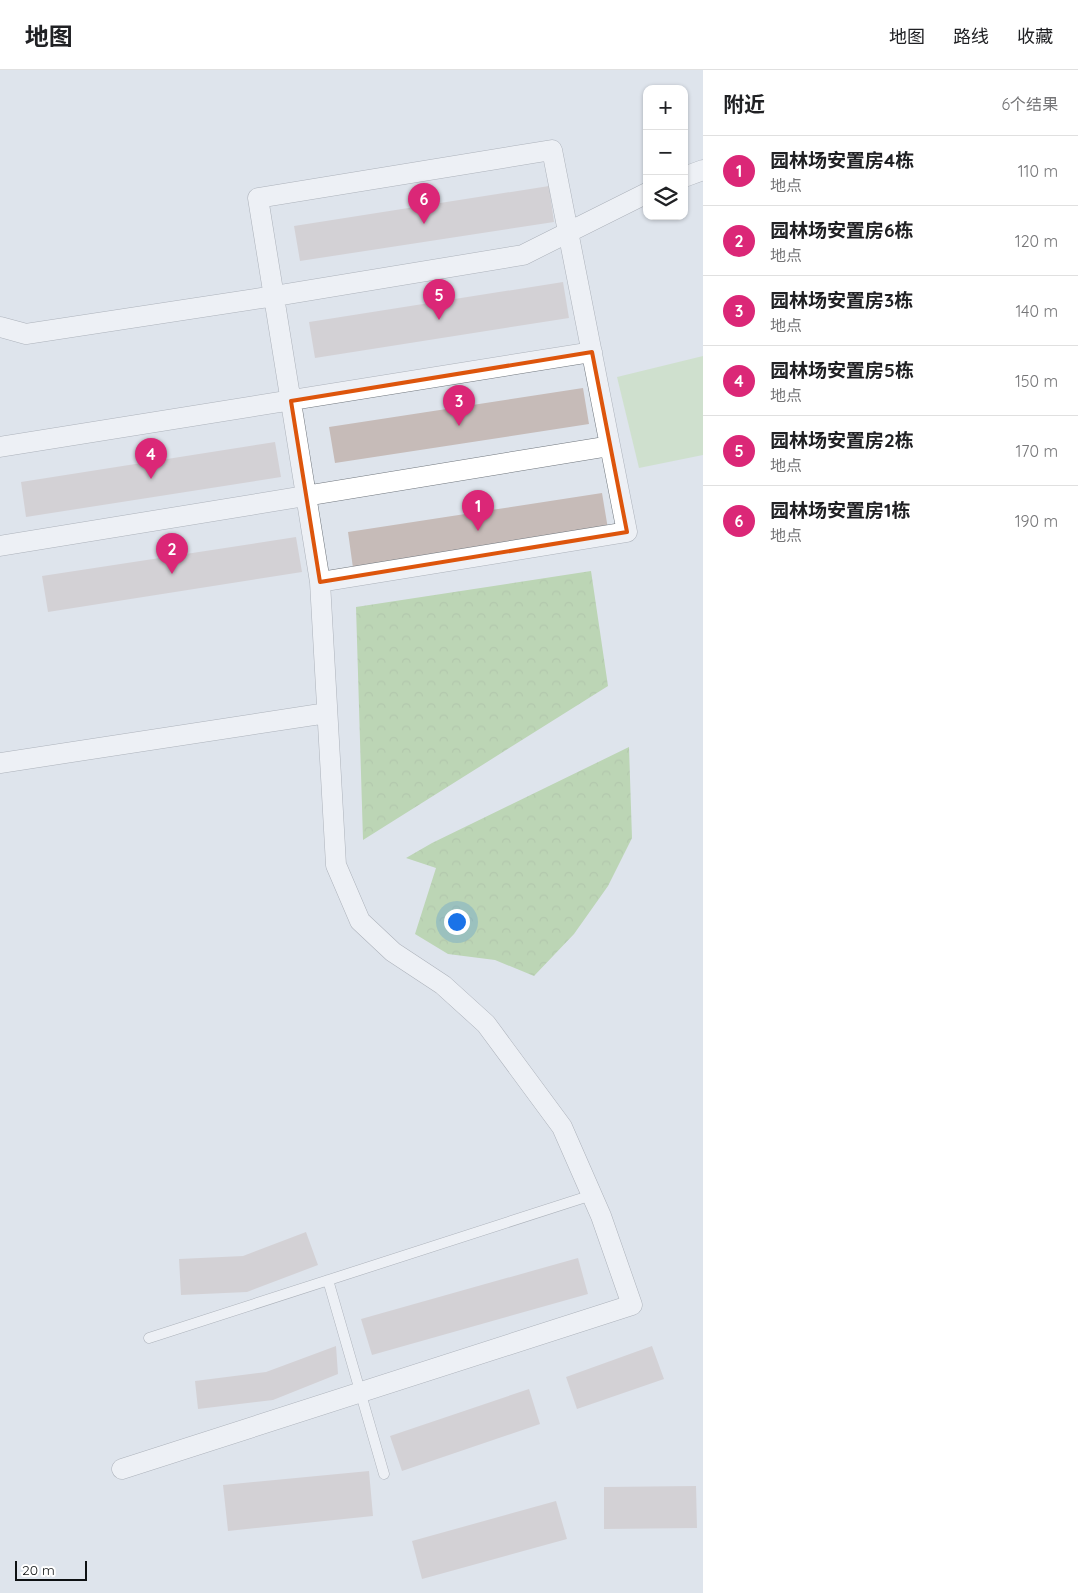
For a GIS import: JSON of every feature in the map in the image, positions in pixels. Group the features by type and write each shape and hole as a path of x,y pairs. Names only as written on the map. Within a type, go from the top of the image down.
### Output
{"street":[{"path":"122,1469 632,1305 592,1195 562,1127 486,1024 443,985 393,952 360,921 336,865 320,582 258,198 552,150 627,532 320,582"},
{"path":"688,176 703,170"},
{"path":"0,327 26,334 275,296 523,255 643,195"},
{"path":"0,447 592,352"},
{"path":"0,546 610,446"},
{"path":"0,763 327,713"}],"lane":[{"path":"149,1338 592,1195"},
{"path":"328,1280 384,1474"}],"highlighted area":[{"path":"592,352 627,532 320,582 291,401"}],"green space":[{"path":"703,356 703,455 639,468 617,377"},
{"path":"591,571 608,686 363,840 356,607"},
{"path":"629,747 632,838 608,886 574,934 534,976 495,960 448,954 415,934 436,868 406,858 432,843"}],"building":[{"path":"549,186 554,222 300,261 294,226"},
{"path":"563,282 569,318 315,358 309,322"},
{"path":"583,388 589,424 335,463 329,427"},
{"path":"275,442 281,477 26,517 21,482"},
{"path":"602,493 608,529 353,568 348,532"},
{"path":"296,537 302,572 48,612 42,576"},
{"path":"306,1232 318,1265 247,1292 181,1295 179,1259 243,1256"},
{"path":"578,1258 588,1294 372,1355 361,1319"},
{"path":"336,1346 338,1374 273,1400 198,1409 195,1381 266,1372"},
{"path":"652,1346 664,1379 577,1409 566,1377"},
{"path":"529,1389 540,1424 402,1471 390,1436"},
{"path":"369,1471 373,1516 228,1531 223,1485"},
{"path":"696,1486 697,1528 604,1529 604,1487"},
{"path":"556,1501 567,1539 422,1579 412,1541"}],"place":[{"name":"园林场安置房1栋","path":"424,224"},
{"name":"园林场安置房2栋","path":"439,320"},
{"name":"园林场安置房3栋","path":"459,426"},
{"name":"园林场安置房5栋","path":"151,479"},
{"name":"园林场安置房4栋","path":"478,531"},
{"name":"园林场安置房6栋","path":"172,574"}]}
